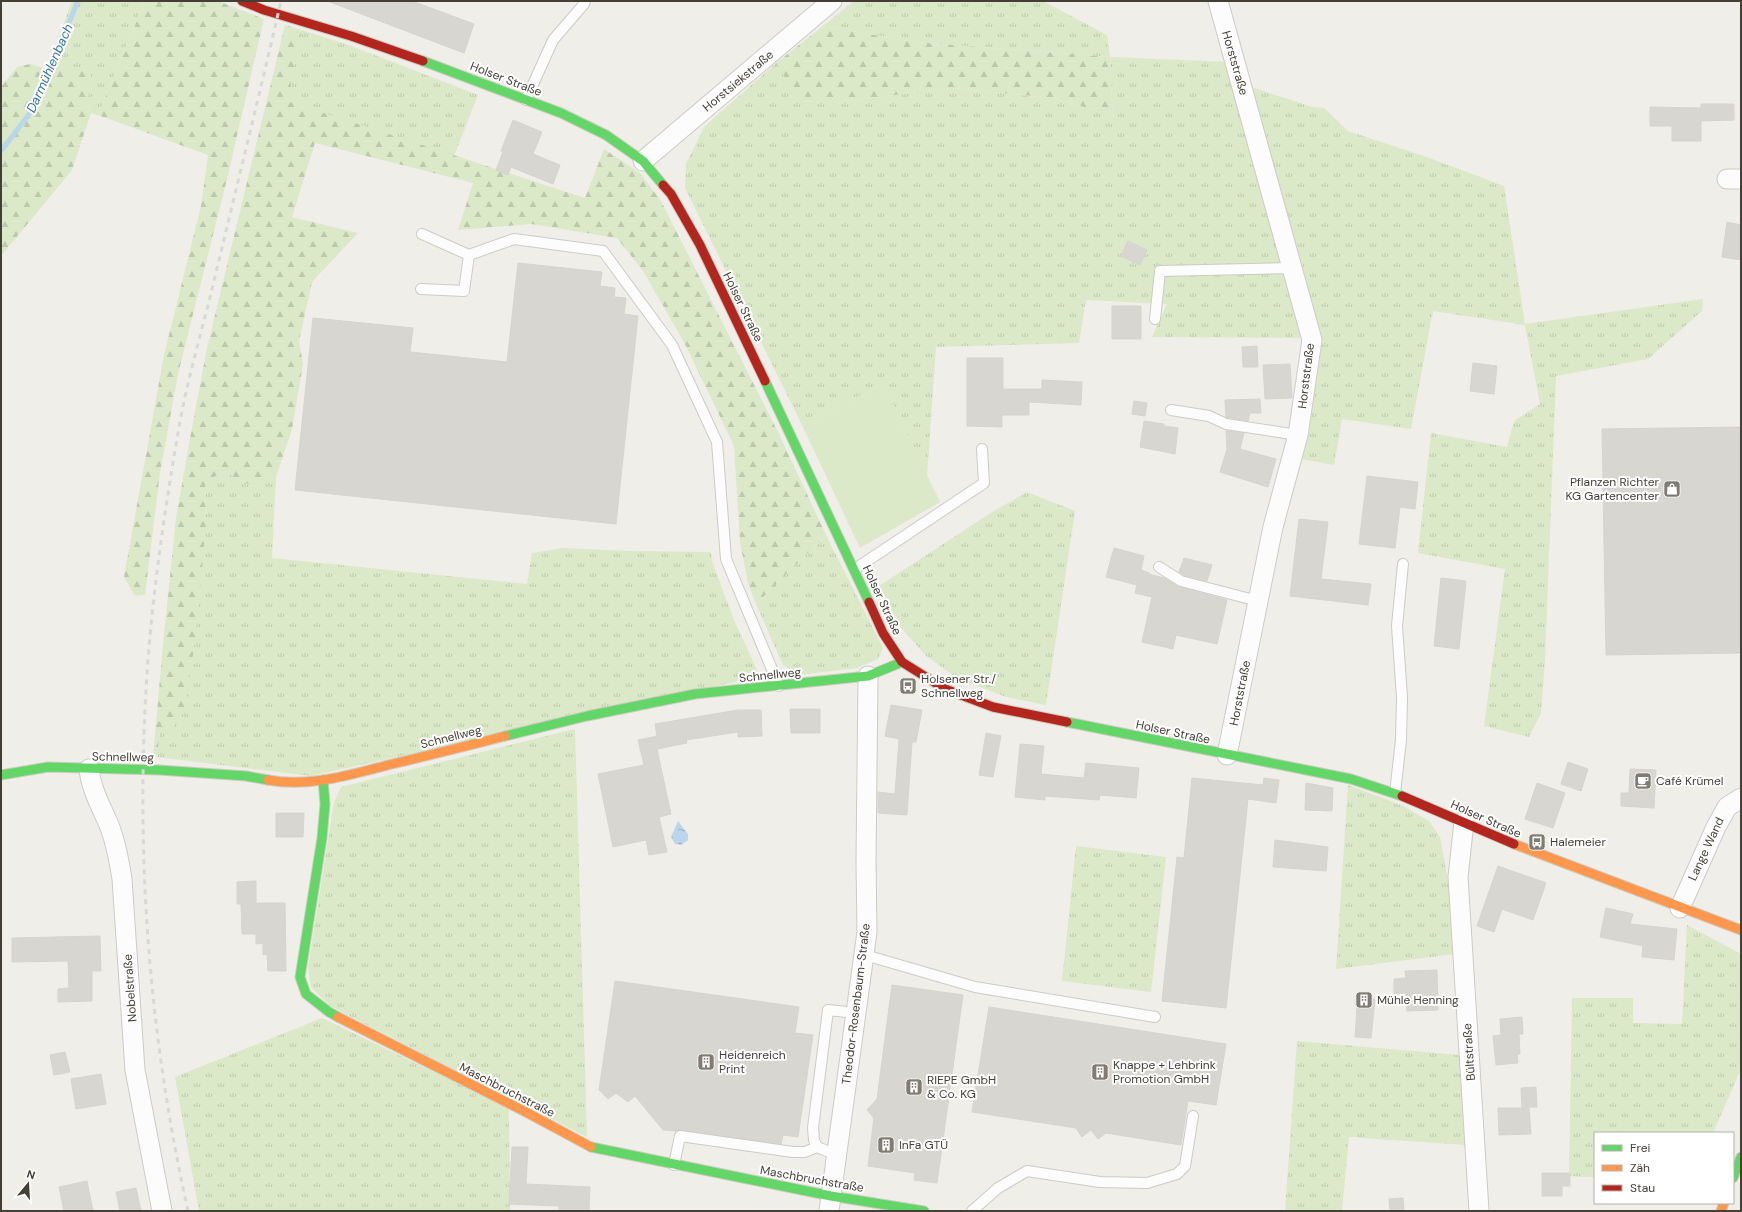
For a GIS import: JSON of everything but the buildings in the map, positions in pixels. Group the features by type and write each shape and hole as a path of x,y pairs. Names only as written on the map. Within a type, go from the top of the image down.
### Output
{"main road":[{"name":"Holser Straße","path":"245,2 294,20 351,36 447,69 526,100 606,135 643,160 671,194 700,245 855,570 883,633 902,662 945,689 993,707 1351,779 1396,793 1534,853 1741,930"},
{"name":"Schnellweg","path":"1,775 48,767 200,772 246,776 291,783 323,780 594,714 695,694 868,676 902,662"},
{"name":"Maschbruchstraße","path":"323,780 325,804 322,838 300,977 306,994 329,1012 524,1111 589,1147 674,1165 830,1203 924,1211"},
{"path":"1734,1175 1741,1157"}],"street":[{"name":"Horstsiekstraße","path":"643,160 832,1"},
{"name":"Horststraße","path":"1218,1 1312,340 1298,435 1273,527 1227,755"},
{"name":"Theodor-Rosenbaum-Straße","path":"830,1203 867,932 866,862 868,676"},
{"name":"Nobelstraße","path":"89,769 90,781 109,825 119,858 123,887 135,1070 162,1211"},
{"name":"Lange Wand","path":"1680,908 1716,827 1727,806 1741,798"},
{"name":"Bültstraße","path":"1464,822 1458,877 1479,1211"}],"lane":[{"path":"526,100 554,40 585,1"},
{"path":"422,234 469,255 514,238 603,251 672,345 717,442 726,559 779,686"},
{"path":"421,289 464,291 469,255"},
{"path":"1155,319 1160,271 1292,268"},
{"path":"1171,410 1209,416 1226,424 1298,435"},
{"path":"855,570 984,483 982,449"},
{"path":"1396,793 1401,740 1402,697 1397,626 1402,564"},
{"path":"1159,567 1181,581 1258,601"},
{"path":"865,955 975,987 1154,1018"},
{"path":"817,1147 814,1140 813,1128 828,1010 857,1012"},
{"path":"972,1211 998,1188 1027,1171 1100,1182 1147,1183 1177,1174 1185,1166 1193,1116"},
{"path":"674,1165 680,1136 793,1152 805,1152 817,1147 837,1155"}],"green space":[{"path":"72,1 145,1 98,115 91,113 87,106 47,69"},
{"path":"145,1 218,1 264,19 227,179 178,374 160,473 145,595 135,596 124,577 164,355 201,206 208,155 98,115"},
{"path":"854,1 1043,1 1107,35 1110,57 914,42 823,26"},
{"path":"285,25 302,30 287,101 585,198 604,149 640,173 661,201 780,436 826,535 756,604 748,583 740,542 734,446 685,344 643,271 617,238 531,224 458,230 473,183 315,143 292,217 358,233 312,282 299,341 303,364 292,429 276,477 252,486 225,472 205,481 206,523 196,634 185,709 172,729 160,731 157,757 153,758 176,518 191,433 207,348"},
{"path":"823,26 914,42 1110,57 1113,122 1095,110 1052,98 953,88 846,101 803,101 775,64"},
{"path":"302,30 349,45 478,95 454,156 286,101"},
{"path":"1110,57 1231,62 1307,338 1152,337 1167,304 1086,300 1079,343 936,347 927,476 883,384 802,425 685,188 686,164 704,127 775,64 804,101 846,101 952,88 1052,98 1095,110 1113,122"},
{"path":"30,64 47,69 92,69 87,106 91,113 72,170 1,256 1,87 17,67"},
{"path":"1252,87 1312,107 1324,108 1348,131 1427,157 1504,186 1525,324 1703,299 1702,311 1648,359 1556,376 1545,660 1541,713 1529,737 1484,726 1505,569 1418,553 1431,433 1507,447 1514,421 1540,404 1525,325 1433,311 1411,429 1342,419 1334,465 1301,459 1322,338"},
{"path":"883,384 940,502 860,548 802,425"},
{"path":"225,472 252,486 276,477 272,558 527,584 532,553 563,548 711,552 712,561 734,620 757,670 753,678 311,776 157,757 160,731 206,523 205,481"},
{"path":"1027,492 1075,511 1046,705 1006,697 957,678 925,655 899,625 879,586 992,512"},
{"path":"826,535 883,648 878,659 857,668 798,675 783,665 756,604"},
{"path":"575,729 587,1137 330,1006 311,987 308,967 334,802 341,787"},
{"path":"1348,785 1401,805 1429,821 1440,837 1448,880 1455,954 1336,969"},
{"path":"1076,846 1166,857 1151,992 1062,981"},
{"path":"1687,925 1741,954 1741,1069 1713,1132 1594,1132 1594,1177 1569,1176 1572,998 1633,998 1633,1023 1682,1024"},
{"path":"322,1018 509,1108 510,1211 199,1211 175,1077"},
{"path":"1297,1041 1459,1055 1465,1145 1349,1137 1342,1211 1285,1211"}],"water":[{"path":"678,821 688,834 688,840 681,845 675,844 671,837"}],"waterway":[{"name":"Darmühlenbach","path":"1,151 33,109 78,1"}],"railway":[{"path":"188,1211 164,1082 155,1017 149,952 143,821 143,756 148,657 168,492 182,410 281,1"}],"traffic: fast":[{"path":"423,61 561,113 606,135 643,161 663,185"},
{"path":"765,381 869,602"},
{"path":"505,736 587,716 695,694 868,676 902,662"},
{"path":"1067,722 1351,779 1402,796"},
{"path":"1,775 48,767 159,770 246,776 268,780"},
{"path":"323,780 325,804 322,838 300,977 306,994 338,1017"},
{"path":"591,1147 831,1196 924,1211"},
{"path":"1734,1175 1741,1157"}],"traffic: slow":[{"path":"268,780 299,782 331,779 505,736"},
{"path":"1514,844 1741,930"},
{"path":"338,1017 524,1111 591,1147"},
{"path":"1721,1211 1724,1204"}],"traffic: jam":[{"path":"242,1 264,10 351,36 423,61"},
{"path":"663,185 671,194 700,245 765,381"},
{"path":"869,602 883,633 902,662 945,689 993,707 1067,722"},
{"path":"1402,796 1514,844"}],"place":[{"name":"Pflanzen Richter KG Gartencenter","path":"1672,489"},
{"name":"Holsener Str./ Schnellweg","path":"908,686"},
{"name":"Café Krümel","path":"1643,781"},
{"name":"Halemeier","path":"1537,842"},
{"name":"Mühle Henning","path":"1364,1000"},
{"name":"Heidenreich Print","path":"706,1062"},
{"name":"Knappe + Lehbrink Promotion GmbH","path":"1100,1072"},
{"name":"RIEPE GmbH & Co. KG","path":"914,1087"},
{"name":"InFa GTÜ","path":"886,1145"}]}
